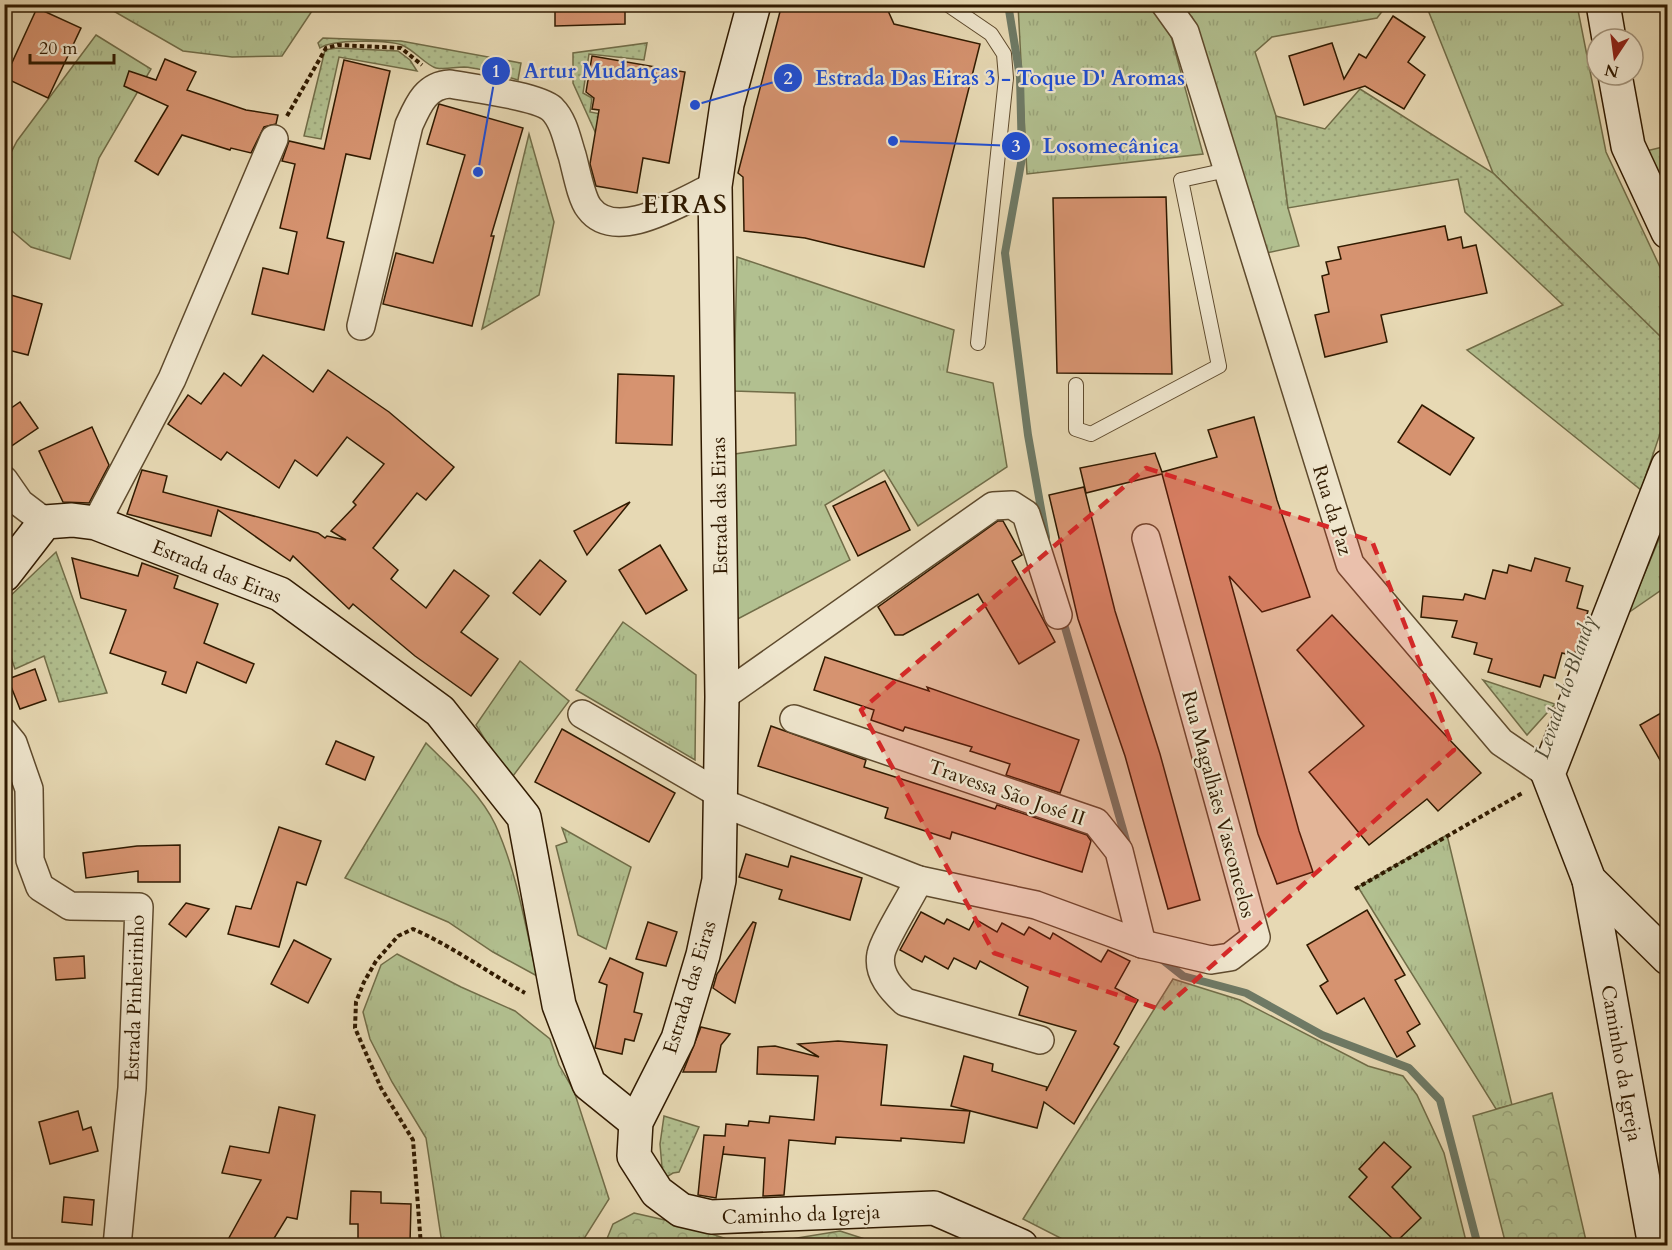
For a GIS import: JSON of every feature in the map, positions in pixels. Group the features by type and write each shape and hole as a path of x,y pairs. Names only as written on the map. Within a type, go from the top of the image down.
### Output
{"street":[{"name":"Estrada das Eiras","path":"45,522 72,520 96,524 280,594 440,711 524,817 560,1005 589,1084 636,1122 678,1039 703,956 719,879 722,697 715,186 727,104 754,4"},
{"name":"Rua da Paz","path":"1165,4 1185,32 1350,564 1536,783"},
{"path":"1603,4 1607,27"},
{"path":"361,326 409,124 419,102 437,85 450,84 534,100 551,109 562,126 589,208 601,218 619,223 636,222 715,186"},
{"path":"1617,87 1628,146 1668,232"},
{"path":"96,524 172,379 274,139"},
{"path":"1668,466 1536,783 1589,880 1668,958"},
{"path":"4,480 20,503 45,522 4,576"},
{"path":"722,697 993,506 1012,505 1026,513 1058,615"},
{"name":"Rua Magalhães Vasconcelos","path":"582,714 720,798 919,880 1036,905 1142,944 1211,960 1230,957 1256,938 1146,538"},
{"name":"Travessa São José II","path":"794,719 1096,822 1119,851 1142,944"},
{"name":"Estrada Pinheirinho","path":"4,732 13,743 29,789 30,861 40,887 70,906 140,907 132,1088 117,1245"},
{"path":"919,880 881,954 883,972 890,988 905,1002 1041,1040"},
{"name":"Caminho da Igreja","path":"1589,880 1655,1245"},
{"name":"Caminho da Igreja","path":"636,1122 634,1156 657,1192 681,1210 711,1217 934,1208 1021,1245"}],"lane":[{"path":"947,4 991,34 1004,54 1006,78 978,344"},
{"path":"1076,386 1076,429 1090,434 1219,366 1181,180 1227,170"}],"path":[{"path":"274,139 326,48 338,45 401,48 414,56 437,85"},
{"path":"1355,889 1536,783"},
{"path":"421,1245 413,1140 381,1088 355,1028 356,1002 376,961 398,936 413,929 442,942 479,967 532,997 560,1005"}],"highlighted area":[{"path":"1146,468 1372,541 1454,750 1162,1010 994,953 861,710"}],"green space":[{"path":"103,5 316,5 282,56 232,57 183,51"},
{"path":"1018,5 1149,5 1168,25 1203,154 1027,174"},
{"path":"1176,5 1387,5 1377,18 1272,37 1255,52 1276,116 1288,208 1299,246 1262,254 1192,17"},
{"path":"1426,5 1577,5 1585,46 1585,87 1593,87 1606,152 1667,282 1667,343 1493,173"},
{"path":"96,35 151,69 99,158 70,259 31,247 5,225 4,166 17,141"},
{"path":"323,38 401,41 521,63 518,80 471,68 436,68 407,47 395,43 348,42 320,48 318,43"},
{"path":"647,43 644,60 589,54 583,93 592,98 590,112 611,116 597,136 573,83 573,53"},
{"path":"337,48 398,51 410,60 417,71 339,57 321,139 304,136 325,50"},
{"path":"1360,89 1493,173 1667,343 1667,413 1641,490 1467,350 1563,305 1465,212 1458,179 1288,208 1276,116 1325,129"},
{"path":"529,134 554,222 539,295 482,329"},
{"path":"1667,146 1667,205 1646,151"},
{"path":"737,257 954,330 947,372 993,383 1007,467 918,526 884,470 825,505 850,560 730,623 721,456 796,445 795,393 734,391"},
{"path":"1667,520 1667,586 1628,613"},
{"path":"56,552 107,693 59,702 44,656 15,669 5,640 5,601"},
{"path":"623,622 696,675 695,760 576,690"},
{"path":"520,661 569,701 510,780 476,725"},
{"path":"1483,680 1555,704 1527,735"},
{"path":"426,743 473,791 495,824 515,880 537,976 493,952 448,922 345,878"},
{"path":"562,828 631,867 606,949 578,935 556,846 567,842"},
{"path":"1447,835 1512,1105 1496,1109 1358,887"},
{"path":"397,954 461,987 515,1011 550,1039 559,1065 574,1091 609,1199 585,1237 583,1245 446,1245 441,1237 426,1138 392,1082 370,1039 363,1012 381,965"},
{"path":"1173,979 1240,1000 1368,1066 1403,1076 1417,1095 1444,1153 1467,1245 1074,1245 1023,1219"},
{"path":"1552,1093 1587,1245 1506,1245 1473,1116"},
{"path":"664,1116 699,1127 679,1172 663,1179 660,1144"},
{"path":"634,1213 678,1223 745,1245 604,1246 613,1224"},
{"path":"840,1231 868,1240 867,1245 754,1245"}],"building":[{"path":"555,4 625,4 625,24 555,26"},
{"path":"782,4 885,4 894,24 980,44 924,267 805,238 744,231 743,177 738,173"},
{"path":"37,8 81,28 48,98 5,78"},
{"path":"1393,16 1425,37 1408,62 1425,75 1404,109 1365,86 1304,105 1289,56 1332,43 1344,79 1359,54 1366,58"},
{"path":"592,56 685,72 669,163 643,158 637,193 596,186 590,164 599,110 592,109 594,98 586,92"},
{"path":"165,59 196,72 187,90 246,110 278,115 276,124 264,127 251,153 231,148 230,150 182,135 158,175 135,161 168,106 124,86 129,71 156,80"},
{"path":"344,60 390,71 370,159 346,154 327,238 344,242 324,330 252,314 263,268 288,274 297,232 280,228 295,164 282,161 289,141 324,149"},
{"path":"439,104 523,128 491,236 494,236 472,326 383,304 396,253 433,263 465,155 427,144"},
{"path":"1166,197 1172,374 1057,373 1053,198"},
{"path":"1445,226 1448,240 1461,237 1463,248 1476,245 1487,293 1381,315 1387,342 1325,357 1315,315 1329,312 1322,276 1329,274 1326,262 1341,259 1338,247"},
{"path":"4,293 42,304 28,355 4,349"},
{"path":"263,355 313,392 328,370 389,412 454,467 426,500 417,493 373,548 398,570 391,579 426,608 454,570 489,596 461,632 498,659 471,696 415,656 353,604 349,609 293,556 290,561 218,510 211,536 127,514 142,470 167,476 163,492 318,533 325,538 327,536 346,540 331,531 356,505 353,502 384,464 347,437 317,476 295,460 279,488 227,452 221,460 168,424 188,395 201,404 224,373 241,386"},
{"path":"618,374 674,376 672,445 616,443"},
{"path":"20,402 38,428 4,451 4,413"},
{"path":"1422,405 1474,438 1450,475 1398,442"},
{"path":"1254,417 1277,500 1310,597 1262,612 1229,576 1299,831 1313,872 1277,884 1258,834 1162,474 1086,493 1080,468 1155,453 1162,472 1217,457 1208,430"},
{"path":"92,427 109,465 89,503 63,502 39,451"},
{"path":"885,481 910,530 858,556 833,506"},
{"path":"1084,487 1115,611 1160,754 1200,900 1168,909 1125,756 1078,619 1049,495"},
{"path":"630,502 587,555 574,531"},
{"path":"998,521 1003,521 1022,555 1012,561 1055,642 1019,664 978,594 903,635 895,635 878,607"},
{"path":"660,545 687,590 646,614 619,570"},
{"path":"72,558 138,576 142,563 178,576 174,588 218,604 204,643 254,664 246,683 197,662 186,693 162,684 166,672 110,653 126,610 81,598"},
{"path":"1535,558 1570,568 1566,581 1583,586 1577,608 1588,611 1574,656 1562,653 1555,678 1544,675 1540,687 1488,672 1492,659 1474,654 1477,643 1452,637 1457,621 1421,617 1423,596 1463,600 1465,594 1485,599 1493,570 1507,573 1509,565 1531,571"},
{"path":"540,560 566,581 540,615 513,593"},
{"path":"1332,615 1481,773 1438,811 1427,799 1369,845 1309,772 1364,726 1297,650"},
{"path":"825,657 929,691 927,687 1079,740 1060,793 1006,775 1010,764 970,751 972,747 905,727 903,731 871,720 874,710 814,690"},
{"path":"35,669 46,700 20,709 8,679"},
{"path":"1668,709 1668,774 1640,725"},
{"path":"771,726 866,760 864,767 995,809 997,805 1087,835 1091,841 1082,872 952,832 950,839 885,818 888,808 758,766"},
{"path":"562,729 675,793 649,842 535,782"},
{"path":"336,741 374,757 365,780 326,764"},
{"path":"279,827 321,841 306,885 297,882 279,947 228,934 236,906 251,909"},
{"path":"180,845 180,882 138,882 138,871 86,878 83,853 137,846"},
{"path":"746,854 788,867 791,856 862,878 850,920 779,899 782,890 739,877"},
{"path":"186,903 209,909 186,937 169,924"},
{"path":"1367,910 1405,975 1395,980 1420,1024 1407,1032 1415,1046 1397,1057 1364,998 1337,1014 1320,986 1328,981 1307,945"},
{"path":"921,912 944,924 947,919 969,930 975,919 997,932 1002,923 1024,935 1029,927 1050,939 1053,933 1101,962 1108,950 1130,961 1115,988 1138,1000 1114,1044 1119,1047 1074,1124 1044,1102 1037,1128 951,1106 964,1056 993,1064 992,1071 1047,1087 1046,1091 1076,1031 1019,1015 1028,987 980,961 976,969 954,958 948,969 925,956 922,962 900,950"},
{"path":"648,922 677,932 666,966 636,959"},
{"path":"753,922 756,923 735,1003 713,988 717,974"},
{"path":"294,940 331,959 308,1003 271,984"},
{"path":"84,956 85,978 56,980 54,958"},
{"path":"610,958 643,973 634,1012 642,1014 634,1041 625,1039 622,1054 595,1048 607,985 599,982"},
{"path":"701,1027 730,1034 721,1045 716,1072 683,1072"},
{"path":"838,1041 887,1045 881,1105 970,1111 964,1143 901,1138 901,1141 836,1137 835,1144 789,1140 784,1195 766,1196 763,1196 765,1158 723,1154 724,1146 716,1198 698,1195 704,1135 725,1136 726,1124 748,1126 749,1121 769,1123 770,1116 814,1120 818,1076 757,1074 758,1047 775,1046 819,1057 798,1044"},
{"path":"279,1107 315,1115 297,1219 287,1217 270,1245 225,1245 261,1180 222,1173 230,1146 269,1153"},
{"path":"78,1111 83,1130 91,1127 98,1151 50,1164 39,1122"},
{"path":"1384,1142 1411,1167 1392,1187 1421,1218 1396,1242 1349,1197 1367,1177 1359,1169"},
{"path":"351,1191 381,1192 381,1203 411,1204 410,1243 358,1245 358,1224 350,1224"},
{"path":"64,1197 94,1200 92,1225 62,1222"}],"waterway":[{"path":"1008,4 1020,77 1022,158 1005,253 1028,435 1046,537"},
{"path":"1062,617 1128,847"},
{"path":"1159,957 1183,976 1246,993 1322,1035 1409,1068 1440,1100 1478,1246"}],"place":[{"name":"Estrada Das Eiras 3 - Toque D' Aromas","path":"695,105"},
{"name":"Losomecânica","path":"893,141"},
{"name":"Artur Mudanças","path":"478,172"}],"district":[{"name":"EIRAS","path":"685,204"}],"water label":[{"name":"Levada do Blandy","path":"1565,687"}]}
